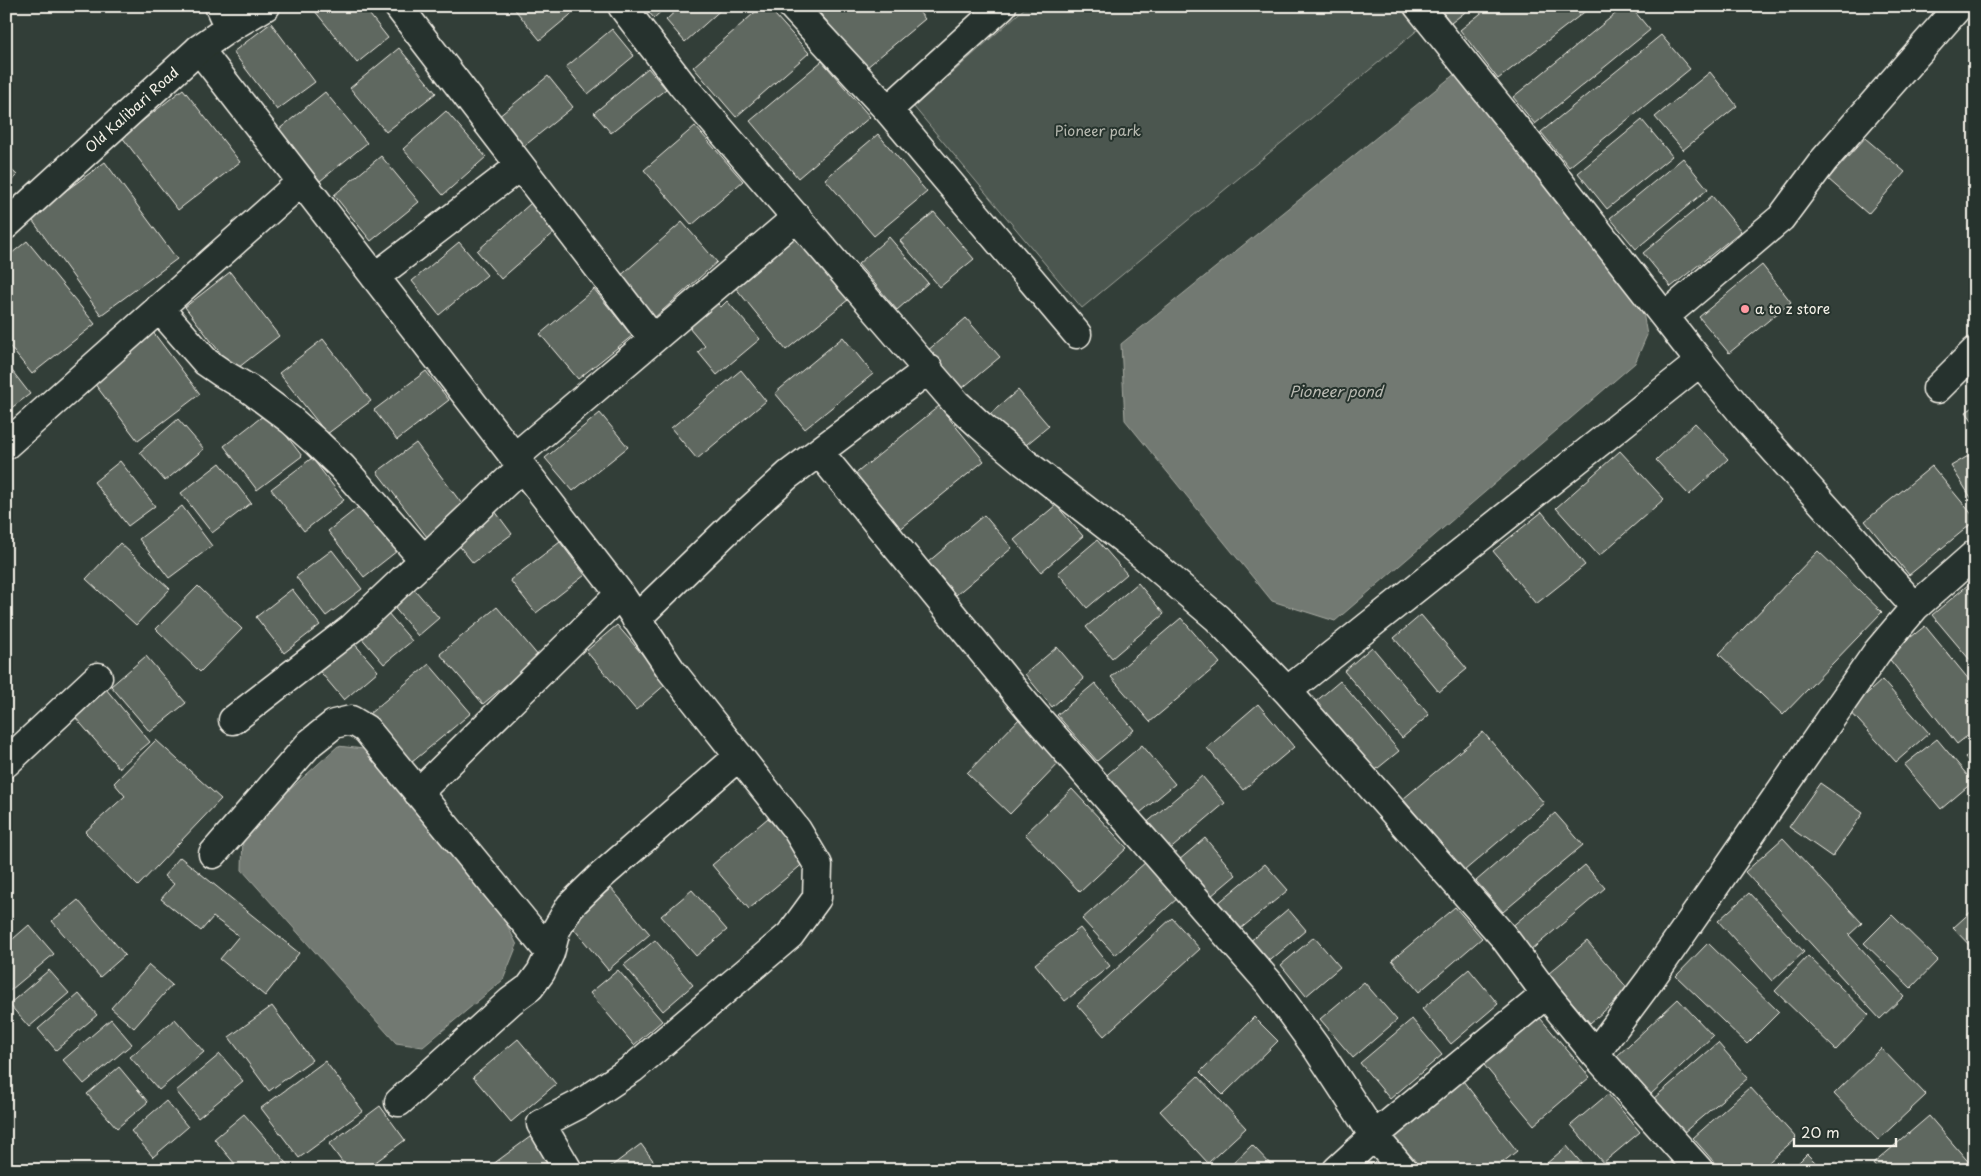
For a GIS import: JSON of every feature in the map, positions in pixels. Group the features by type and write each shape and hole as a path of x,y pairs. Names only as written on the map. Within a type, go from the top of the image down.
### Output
{"street":[{"name":"Old Kalibari Road","path":"6,225 198,49 224,17 266,6"},
{"path":"398,6 653,339"},
{"path":"622,6 683,86 929,369 956,403 980,426 1131,545 1217,618 1287,690 1503,936 1546,994 1595,1054 1699,1170"},
{"path":"792,6 888,110 1077,334"},
{"path":"888,110 1002,6"},
{"path":"1418,6 1747,419 1916,607"},
{"path":"1664,316 1781,218 1824,160 1959,6"},
{"path":"198,49 620,594 671,670 797,830 818,865 817,898 790,935 632,1069 580,1104 541,1124 568,1170"},
{"path":"375,277 520,166"},
{"path":"6,445 301,182"},
{"path":"232,720 352,628 424,560 518,462 653,339 797,217"},
{"path":"159,308 206,362 252,390 317,443 342,467 424,560"},
{"path":"1937,388 1975,351"},
{"path":"1287,690 1700,362"},
{"path":"636,619 788,475 929,369"},
{"path":"819,452 1027,706 1270,984 1318,1050 1374,1136 1403,1170"},
{"path":"1595,1054 1650,980 1876,652 1916,607 1975,554"},
{"path":"418,793 620,594"},
{"path":"6,764 98,677"},
{"path":"213,854 310,743 334,724 351,720 366,729 550,953"},
{"path":"399,1102 511,1001 530,987 541,972 550,953 556,930 570,906 600,877 739,756"},
{"path":"1337,1170 1374,1136 1546,994"}],"green space":[{"name":"Pioneer park","path":"1027,6 1401,6 1420,28 1082,308 914,107"}],"water":[{"name":"Pioneer pond","path":"1456,73 1642,307 1647,335 1635,363 1335,621 1272,601 1125,420 1121,344"},
{"path":"338,746 372,750 484,878 517,945 503,980 423,1047 396,1043 242,870 243,832"}],"building":[{"path":"319,6 363,6 388,38 357,63 314,10"},
{"path":"512,6 581,6 540,40"},
{"path":"643,6 667,6 654,18"},
{"path":"681,6 725,6 685,42 666,20"},
{"path":"762,6 767,6 809,53 736,117 693,67"},
{"path":"814,6 914,6 925,19 866,68"},
{"path":"928,6 939,6 933,11"},
{"path":"1438,6 1473,6 1451,23"},
{"path":"1490,6 1592,6 1498,79 1460,30"},
{"path":"1625,6 1630,6 1650,30 1535,124 1513,97"},
{"path":"271,23 315,82 277,110 233,52"},
{"path":"612,29 634,56 588,94 566,67"},
{"path":"1661,35 1690,69 1569,167 1541,132"},
{"path":"399,48 436,93 386,132 350,88"},
{"path":"822,61 870,117 798,178 750,121"},
{"path":"648,68 666,89 611,133 594,113"},
{"path":"1710,72 1737,106 1683,150 1655,117"},
{"path":"548,76 573,107 523,147 498,117"},
{"path":"183,89 240,162 178,210 122,137"},
{"path":"325,92 367,143 320,181 278,130"},
{"path":"446,111 486,157 443,195 403,149"},
{"path":"1642,120 1672,156 1607,209 1578,173"},
{"path":"695,126 743,181 692,225 644,170"},
{"path":"878,134 927,192 874,236 825,179"},
{"path":"1865,138 1905,172 1868,214 1828,179"},
{"path":"381,156 419,202 371,241 334,195"},
{"path":"1683,158 1708,189 1636,249 1610,218"},
{"path":"105,162 177,259 101,315 30,217"},
{"path":"6,165 17,175 6,187"},
{"path":"1712,196 1741,231 1671,287 1643,253"},
{"path":"531,203 556,231 501,279 477,251"},
{"path":"934,212 974,259 940,287 900,241"},
{"path":"682,222 717,262 653,319 618,278"},
{"path":"803,232 854,295 786,350 735,287"},
{"path":"889,237 928,283 897,310 858,264"},
{"path":"27,241 95,324 32,374 6,342 6,258"},
{"path":"459,242 487,275 439,315 412,281"},
{"name":"a to z store","path":"1762,265 1791,302 1729,353 1699,317"},
{"path":"230,272 279,336 234,371 185,307"},
{"path":"594,289 632,336 578,379 540,334"},
{"path":"713,299 721,307 727,301 760,339 717,375 698,352 705,346 689,327 701,317 697,313"},
{"path":"966,318 1000,357 960,390 927,351"},
{"path":"153,332 200,394 138,441 91,379"},
{"path":"843,337 873,374 805,429 775,393"},
{"path":"323,339 371,401 327,434 279,373"},
{"path":"6,363 30,394 6,412"},
{"path":"741,370 766,401 697,459 671,428"},
{"path":"426,371 449,400 397,440 374,410"},
{"path":"1018,390 1049,426 1021,449 990,414"},
{"path":"939,406 984,461 893,535 848,480"},
{"path":"1975,406 1975,424 1966,412"},
{"path":"268,412 302,456 257,490 224,446"},
{"path":"600,413 628,447 573,491 545,458"},
{"path":"178,419 204,449 165,481 140,452"},
{"path":"1695,423 1728,459 1689,495 1656,460"},
{"path":"416,443 465,508 427,537 377,472"},
{"path":"1620,451 1664,499 1599,556 1556,508"},
{"path":"1975,452 1975,504 1951,466"},
{"path":"312,458 344,500 304,531 271,489"},
{"path":"120,461 155,506 128,526 94,482"},
{"path":"220,463 251,503 212,533 181,493"},
{"path":"1932,466 1975,518 1975,521 1909,575 1865,521"},
{"path":"489,503 512,534 473,563 449,533"},
{"path":"361,505 397,551 364,577 328,531"},
{"path":"1056,505 1083,536 1041,572 1014,540"},
{"path":"182,506 212,546 169,578 139,539"},
{"path":"1542,512 1585,565 1536,604 1493,551"},
{"path":"984,515 1012,548 956,595 928,562"},
{"path":"1097,540 1127,574 1087,608 1058,573"},
{"path":"560,542 585,575 536,613 510,580"},
{"path":"120,543 170,589 136,625 86,579"},
{"path":"332,550 362,589 326,616 296,577"},
{"path":"1818,551 1882,612 1783,715 1719,654"},
{"path":"403,576 439,618 418,636 382,593"},
{"path":"1975,579 1975,666 1932,615"},
{"path":"1138,583 1164,614 1112,658 1086,627"},
{"path":"198,586 242,629 200,672 156,629"},
{"path":"292,589 320,625 284,653 256,617"},
{"path":"375,598 412,641 384,664 347,621"},
{"path":"497,607 539,657 483,704 440,654"},
{"path":"1421,615 1467,669 1439,692 1394,638"},
{"path":"1181,618 1220,663 1150,722 1111,677"},
{"path":"617,625 667,683 636,710 586,651"},
{"path":"1925,626 1975,687 1975,730 1957,744 1887,656"},
{"path":"340,627 378,671 344,700 306,655"},
{"path":"1057,647 1084,679 1052,707 1025,674"},
{"path":"1372,647 1429,715 1402,738 1344,671"},
{"path":"146,656 186,703 150,732 111,686"},
{"path":"429,664 471,713 411,763 369,714"},
{"path":"1882,680 1929,733 1896,762 1849,710"},
{"path":"1340,681 1399,751 1367,777 1308,708"},
{"path":"101,683 150,742 119,768 69,710"},
{"path":"1095,683 1134,730 1097,761 1057,715"},
{"path":"1258,704 1294,747 1243,790 1207,748"},
{"path":"1022,716 1065,757 1010,814 967,773"},
{"path":"1483,732 1544,803 1464,871 1403,799"},
{"path":"1937,739 1973,782 1941,809 1904,765"},
{"path":"156,740 221,799 138,886 85,832 125,796 114,783"},
{"path":"1142,745 1175,784 1135,817 1102,779"},
{"path":"1975,749 1975,769 1965,757"},
{"path":"1202,776 1225,803 1167,852 1144,825"},
{"path":"1820,783 1863,813 1832,857 1789,827"},
{"path":"1072,789 1127,848 1080,892 1025,834"},
{"path":"1555,813 1583,845 1503,912 1476,881"},
{"path":"768,818 805,862 749,909 712,865"},
{"path":"1205,838 1236,875 1204,902 1172,866"},
{"path":"1783,838 1862,923 1849,935 1904,996 1880,1019 1745,872"},
{"path":"180,857 299,953 265,996 220,959 239,936 213,917 201,931 161,899 174,884 164,876"},
{"path":"1147,861 1179,897 1115,955 1082,919"},
{"path":"1265,864 1288,890 1239,930 1217,904"},
{"path":"1585,865 1605,888 1530,951 1510,928"},
{"path":"611,888 650,934 608,970 569,923"},
{"path":"692,890 727,930 696,956 661,916"},
{"path":"1749,893 1804,952 1772,981 1718,921"},
{"path":"78,900 125,955 100,977 52,921"},
{"path":"1455,907 1482,938 1419,992 1392,960"},
{"path":"1975,908 1975,951 1953,928"},
{"path":"1288,909 1306,930 1265,965 1248,943"},
{"path":"1892,915 1938,960 1911,988 1864,943"},
{"path":"1172,918 1200,949 1104,1036 1077,1005"},
{"path":"29,925 54,954 6,994 6,945"},
{"path":"1080,928 1110,966 1065,1001 1035,964"},
{"path":"1314,937 1340,967 1306,996 1281,965"},
{"path":"655,940 693,985 663,1011 624,965"},
{"path":"1587,941 1629,990 1590,1023 1548,974"},
{"path":"1708,943 1779,1012 1747,1044 1676,976"},
{"path":"1808,956 1869,1015 1836,1050 1775,991"},
{"path":"149,965 172,985 134,1028 111,1008"},
{"path":"1469,969 1498,1004 1451,1044 1422,1009"},
{"path":"49,970 69,993 29,1027 9,1004"},
{"path":"618,970 662,1021 634,1045 590,993"},
{"path":"1364,982 1397,1020 1353,1058 1320,1019"},
{"path":"79,994 97,1015 56,1050 38,1029"},
{"path":"1678,999 1713,1036 1650,1095 1615,1058"},
{"path":"272,1006 312,1060 269,1091 229,1037"},
{"path":"1535,1012 1590,1077 1534,1125 1479,1059"},
{"path":"1254,1017 1278,1041 1223,1095 1200,1072"},
{"path":"111,1019 132,1044 84,1084 63,1060"},
{"path":"175,1019 204,1052 159,1090 130,1057"},
{"path":"1412,1019 1442,1055 1390,1099 1360,1063"},
{"path":"518,1039 556,1084 511,1122 473,1077"},
{"path":"1718,1043 1748,1078 1683,1133 1653,1099"},
{"path":"1881,1048 1926,1095 1878,1140 1834,1094"},
{"path":"220,1054 243,1081 198,1118 176,1091"},
{"path":"325,1061 363,1111 299,1158 261,1108"},
{"path":"119,1067 148,1102 117,1128 87,1094"},
{"path":"1457,1073 1517,1151 1493,1170 1418,1170 1386,1128"},
{"path":"1198,1076 1246,1128 1208,1163 1160,1111"},
{"path":"1750,1087 1796,1138 1760,1170 1721,1170 1693,1138"},
{"path":"1608,1094 1640,1132 1603,1163 1571,1125"},
{"path":"166,1101 188,1127 153,1157 131,1131"},
{"path":"380,1106 405,1140 365,1170 348,1170 329,1144"},
{"path":"244,1114 293,1170 240,1170 214,1139"},
{"path":"1929,1116 1972,1166 1967,1170 1878,1170 1873,1164"},
{"path":"534,1134 560,1170 485,1170"},
{"path":"641,1144 660,1170 606,1170"},
{"path":"1252,1145 1276,1170 1226,1170"},
{"path":"1567,1146 1587,1170 1539,1170"},
{"path":"1807,1154 1823,1170 1791,1170"}],"place":[{"name":"a to z store","path":"1745,309"}]}
